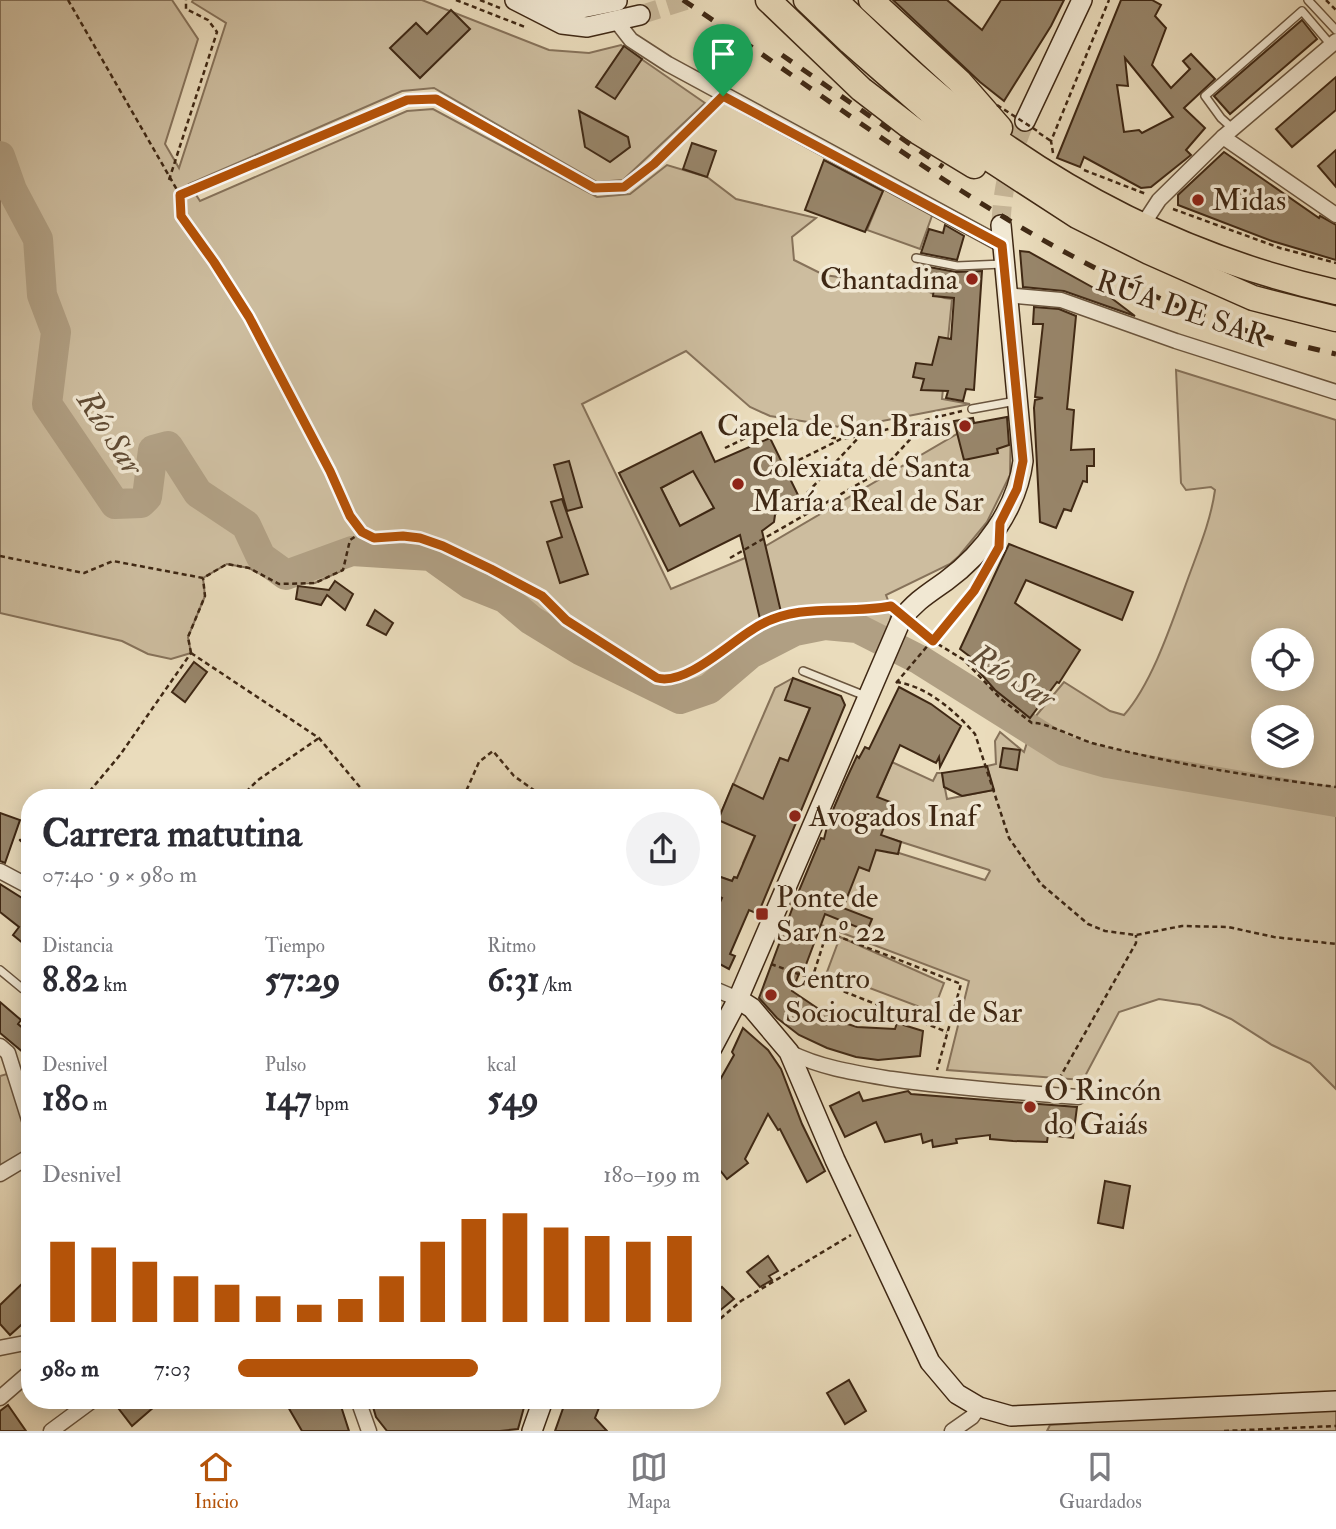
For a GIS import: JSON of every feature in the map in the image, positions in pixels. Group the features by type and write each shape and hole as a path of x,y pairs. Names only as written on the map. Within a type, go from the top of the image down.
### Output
{"highway":[{"path":"768,0 861,89 913,129 1088,235 1161,269 1252,298 1336,318"},
{"path":"806,0 1027,161 1077,192 1142,226 1224,260 1336,292"},
{"path":"835,0 857,35 968,145 1077,216 1149,253 1252,298"},
{"path":"871,0 959,82 1010,137 1027,161"}],"street":[{"path":"1032,127 1082,0"},
{"path":"523,3 577,9 617,1"},
{"path":"523,3 562,24 587,27 640,15"},
{"path":"617,22 631,40 723,96 1003,245 1023,461 1021,475 1000,523 966,565 923,595 903,618 738,999 721,1031"},
{"path":"1142,226 1159,200 1228,132 1334,43"},
{"path":"1228,132 1336,215"},
{"name":"RÚA DE SAR","path":"1006,295 1061,300 1336,392"},
{"path":"0,871 21,882"},
{"path":"721,992 751,1008 789,1052 806,1096 930,1362 957,1394 979,1408 1011,1416 1336,1401"},
{"path":"0,1046 8,1053 21,1094"},
{"path":"789,1052 806,1060 851,1073 932,1085 1078,1097"},
{"path":"0,1174 21,1161"},
{"path":"0,1348 21,1344"},
{"path":"0,1398 21,1380"},
{"path":"952,1431 972,1417 979,1408"},
{"path":"51,1431 81,1409"},
{"path":"361,1409 369,1431"},
{"path":"532,1431 540,1409"}],"lane":[{"path":"1308,0 1336,30"},
{"path":"1228,132 1205,96 1302,11 1334,43"},
{"path":"916,258 957,266 1003,245"},
{"path":"972,409 1017,401"},
{"path":"803,671 868,697"},
{"path":"0,970 21,987"}],"path":[{"path":"68,0 180,195 181,216 249,317 330,471 350,516 362,532 374,538 420,538 467,557 542,596 566,620 657,678 667,680 692,671 761,624 810,609 872,610 891,606 932,643 964,660 1001,699 1032,723 1040,722 1056,731 1118,750 1249,777 1330,786 1336,789"},
{"path":"169,180 217,32 208,20 186,9 186,0"},
{"path":"1054,159 1051,141 1109,0"},
{"path":"1326,0 1336,10"},
{"path":"180,195 407,100 436,99 594,188 624,187 654,164 723,96"},
{"path":"996,105 1051,141"},
{"path":"1076,169 1089,171 1159,200 1178,212 1267,244 1336,263"},
{"path":"724,447 760,431 775,430 841,439 972,409"},
{"path":"730,558 881,471 928,420"},
{"path":"807,493 860,436"},
{"path":"791,464 841,439"},
{"path":"0,556 85,573 113,561 203,578 227,564 249,568 279,584 315,583 343,570 350,540 362,532"},
{"path":"986,569 974,591 896,682 935,698 963,720 975,734 1009,838 1041,884 1088,924 1105,931 1136,935 1182,926 1228,927 1274,937 1336,944"},
{"path":"92,789 120,755 191,653 188,637 205,596 203,578"},
{"path":"191,653 319,738 362,789"},
{"path":"249,789 319,738"},
{"path":"467,789 479,762 494,751 514,776 532,789"},
{"path":"811,979 828,932 961,984 937,1068"},
{"path":"1051,1095 1136,943 1136,935"},
{"path":"755,958 947,1032"},
{"path":"721,1318 741,1301 866,1227"},
{"path":"1224,1431 1336,1426"}],"shaded area":[{"path":"0,0 172,0 198,39 165,144 179,168 226,23 192,2 193,0 422,0 549,50 589,53 621,45 705,103 623,180 597,182 434,88 402,91 189,184 200,201 407,111 433,109 597,197 630,194 667,165 707,177 736,199 816,218 792,237 794,260 824,275 846,278 851,290 896,282 917,286 939,297 952,299 942,399 970,404 846,428 770,416 750,407 686,351 582,404 671,589 745,558 957,434 1011,419 1010,475 987,522 950,564 886,595 892,611 888,631 852,619 815,621 797,626 779,632 746,651 705,686 679,694 583,646 535,616 510,594 474,579 433,550 349,546 343,570 315,583 279,584 249,568 227,564 203,578 205,596 188,637 191,653 171,659 148,654 122,641 0,613"},
{"path":"885,186 933,213 920,249 867,230"},
{"path":"1176,370 1336,420 1336,1089 1310,1063 1272,1045 1231,1019 1200,1005 1159,999 1119,1012 1083,1080 947,1070 969,981 816,923 858,867 868,870 874,805 892,762 933,781 937,773 942,773 947,799 993,790 987,766 996,764 995,741 1000,732 1024,752 1035,717 1064,682 1110,711 1124,715 1145,685 1154,666 1211,511 1215,490 1211,487 1186,490 1181,483","holes":["892,839 989,870 990,871 985,880 899,853 887,852"]},
{"path":"701,466 719,505 680,526 661,488"},
{"path":"793,678 810,708 788,761 780,758 770,782 777,785 743,863 743,880 735,877 732,881 721,877 721,813 775,688"},
{"path":"840,937 944,983 933,1012 827,972"},
{"path":"7,1074 21,1077 21,1155 0,1166 0,1076"},
{"path":"1336,1409 1336,1431 1047,1431 1050,1425"}],"building":[{"path":"893,0 947,0 982,30 1001,0 1064,0 1051,26 1004,101"},
{"path":"1121,0 1152,0 1161,5 1155,16 1166,28 1152,65 1171,88 1190,69 1183,61 1191,54 1215,79 1184,108 1205,128 1186,150 1191,155 1151,187 1141,188 1084,157 1080,167 1057,158","holes":["1125,58 1173,117 1142,133 1139,130 1124,132 1117,85 1128,86"]},
{"path":"451,10 470,29 420,78 390,48 416,23 427,34"},
{"path":"1302,20 1317,39 1230,114 1214,96"},
{"path":"624,46 642,59 615,99 596,87"},
{"path":"1336,77 1336,110 1292,147 1276,129"},
{"path":"579,111 628,137 630,147 610,162 585,147"},
{"path":"692,143 716,151 707,177 683,169"},
{"path":"1336,150 1336,187 1318,166"},
{"path":"1224,152 1319,218 1320,216 1336,225 1336,260 1272,241 1178,205 1178,195"},
{"path":"824,160 883,191 865,232 805,210"},
{"path":"945,225 964,236 957,260 921,253 929,229 943,233"},
{"path":"1020,251 1029,252 1110,297 1135,316 1064,291 1023,287"},
{"path":"918,265 956,272 982,271 974,390 966,389 963,401 946,398 948,391 921,390 924,379 913,377 916,363 932,365 939,337 951,339 954,298 933,296 934,288 914,287"},
{"path":"1034,307 1059,309 1076,316 1067,409 1074,410 1071,450 1094,449 1094,466 1087,466 1087,482 1083,481 1071,511 1064,509 1056,528 1040,522 1034,408 1035,400 1043,398 1035,397 1043,324 1033,324"},
{"path":"1007,417 1009,445 997,449 998,453 964,460 954,421 973,418 974,423"},
{"path":"701,432 715,462 770,438 799,497 783,504 775,515 774,522 762,531 781,612 760,619 740,535 668,571 619,473","holes":["693,471 714,508 680,526 661,488"]},
{"path":"569,461 582,507 567,511 554,465"},
{"path":"562,499 588,574 560,583 547,542 562,537 551,502"},
{"path":"1009,544 1133,592 1122,620 1026,580 1015,603 1080,650 1059,683 1057,682 1030,718 995,690 974,666 977,662 960,649"},
{"path":"335,581 353,594 345,610 327,595 321,605 296,599 298,586 329,590"},
{"path":"375,610 393,623 386,635 367,625"},
{"path":"194,662 207,672 185,702 172,692"},
{"path":"793,678 841,696 845,705 758,914 749,910 730,954 735,956 729,969 721,965 721,877 732,881 734,877 737,878 755,836 721,821 721,813 733,784 763,799 780,758 788,761 810,708 785,700"},
{"path":"899,687 931,704 961,726 940,767 939,757 936,763 900,745 877,797 893,803 881,835 901,842 898,854 876,850 869,871 859,867 843,908 872,919 867,931 825,914 804,970 801,969 792,991 835,1020 857,1027 895,1029 897,1023 923,1031 920,1056 878,1060 856,1057 827,1048 799,1035 777,1018 759,998 798,893 821,838 824,839 829,819 845,782 857,756 859,758 865,747 869,749"},
{"path":"1003,748 1020,750 1017,770 1000,767"},
{"path":"987,766 994,790 962,796 944,787 942,773"},
{"path":"0,813 20,820 5,863 0,861"},
{"path":"0,884 21,897 21,942 13,935 19,927 0,912"},
{"path":"0,1002 21,1020 18,1024 21,1026 21,1050 0,1033"},
{"path":"743,1028 768,1050 781,1069 802,1124 825,1171 807,1182 780,1129 778,1130 768,1114 745,1159 748,1163 727,1179 721,1172 721,1078 734,1055 732,1052"},
{"path":"908,1091 911,1094 1077,1107 1073,1138 1048,1135 1047,1142 1013,1141 990,1139 990,1135 956,1139 957,1143 933,1147 932,1140 923,1143 921,1134 885,1142 876,1122 845,1137 830,1106 859,1092 863,1101"},
{"path":"1105,1181 1130,1186 1123,1228 1098,1223"},
{"path":"768,1256 778,1271 769,1276 772,1280 760,1287 747,1272"},
{"path":"21,1285 21,1325 10,1335 0,1324 0,1305"},
{"path":"721,1288 734,1299 721,1310"},
{"path":"849,1380 866,1411 845,1424 827,1393"},
{"path":"8,1405 26,1431 0,1431 0,1411"},
{"path":"119,1409 152,1409 132,1426"},
{"path":"289,1409 342,1409 349,1431 302,1431"},
{"path":"374,1409 524,1409 518,1429 500,1431 387,1431 376,1417"},
{"path":"563,1409 598,1409 595,1418 607,1431 555,1431"}],"waterway":[{"name":"Río Sar","path":"0,156 12,190 38,239 42,295 56,332 47,404 115,504 141,503 147,497 153,450 168,446 198,493 246,525 261,557 286,575 352,551 431,556 470,584 505,598 531,620 580,650 680,699 709,689 750,654 795,631 825,625 857,628 920,660 1065,751 1107,763 1336,802"}],"tunnel":[{"path":"640,15 687,0"},
{"path":"1001,225 1008,172 1025,121"}],"railway":[{"path":"683,0 941,178 1075,258 1145,292 1218,321 1336,354"},
{"path":"782,55 943,167"}],"place":[{"name":"Midas","path":"1198,200"},
{"name":"Chantadina","path":"972,279"},
{"name":"Capela de San Brais","path":"965,426"},
{"name":"Colexiata de Santa María a Real de Sar","path":"738,484"},
{"name":"Avogados Inaf","path":"795,816"},
{"name":"Ponte de Sar nº 22","path":"762,914"},
{"name":"Centro Sociocultural de Sar","path":"771,995"},
{"name":"O Rincón do Gaiás","path":"1030,1107"}],"route":[{"path":"723,96 1002,245 1023,461 1017,489 1000,523 999,547 974,591 933,641 891,606 872,610 810,609 761,624 692,671 667,680 657,678 566,620 542,596 491,569 420,538 374,538 362,532 350,516 330,471 249,317 181,216 180,195 407,100 436,99 594,188 624,187 654,164 723,96"}]}
